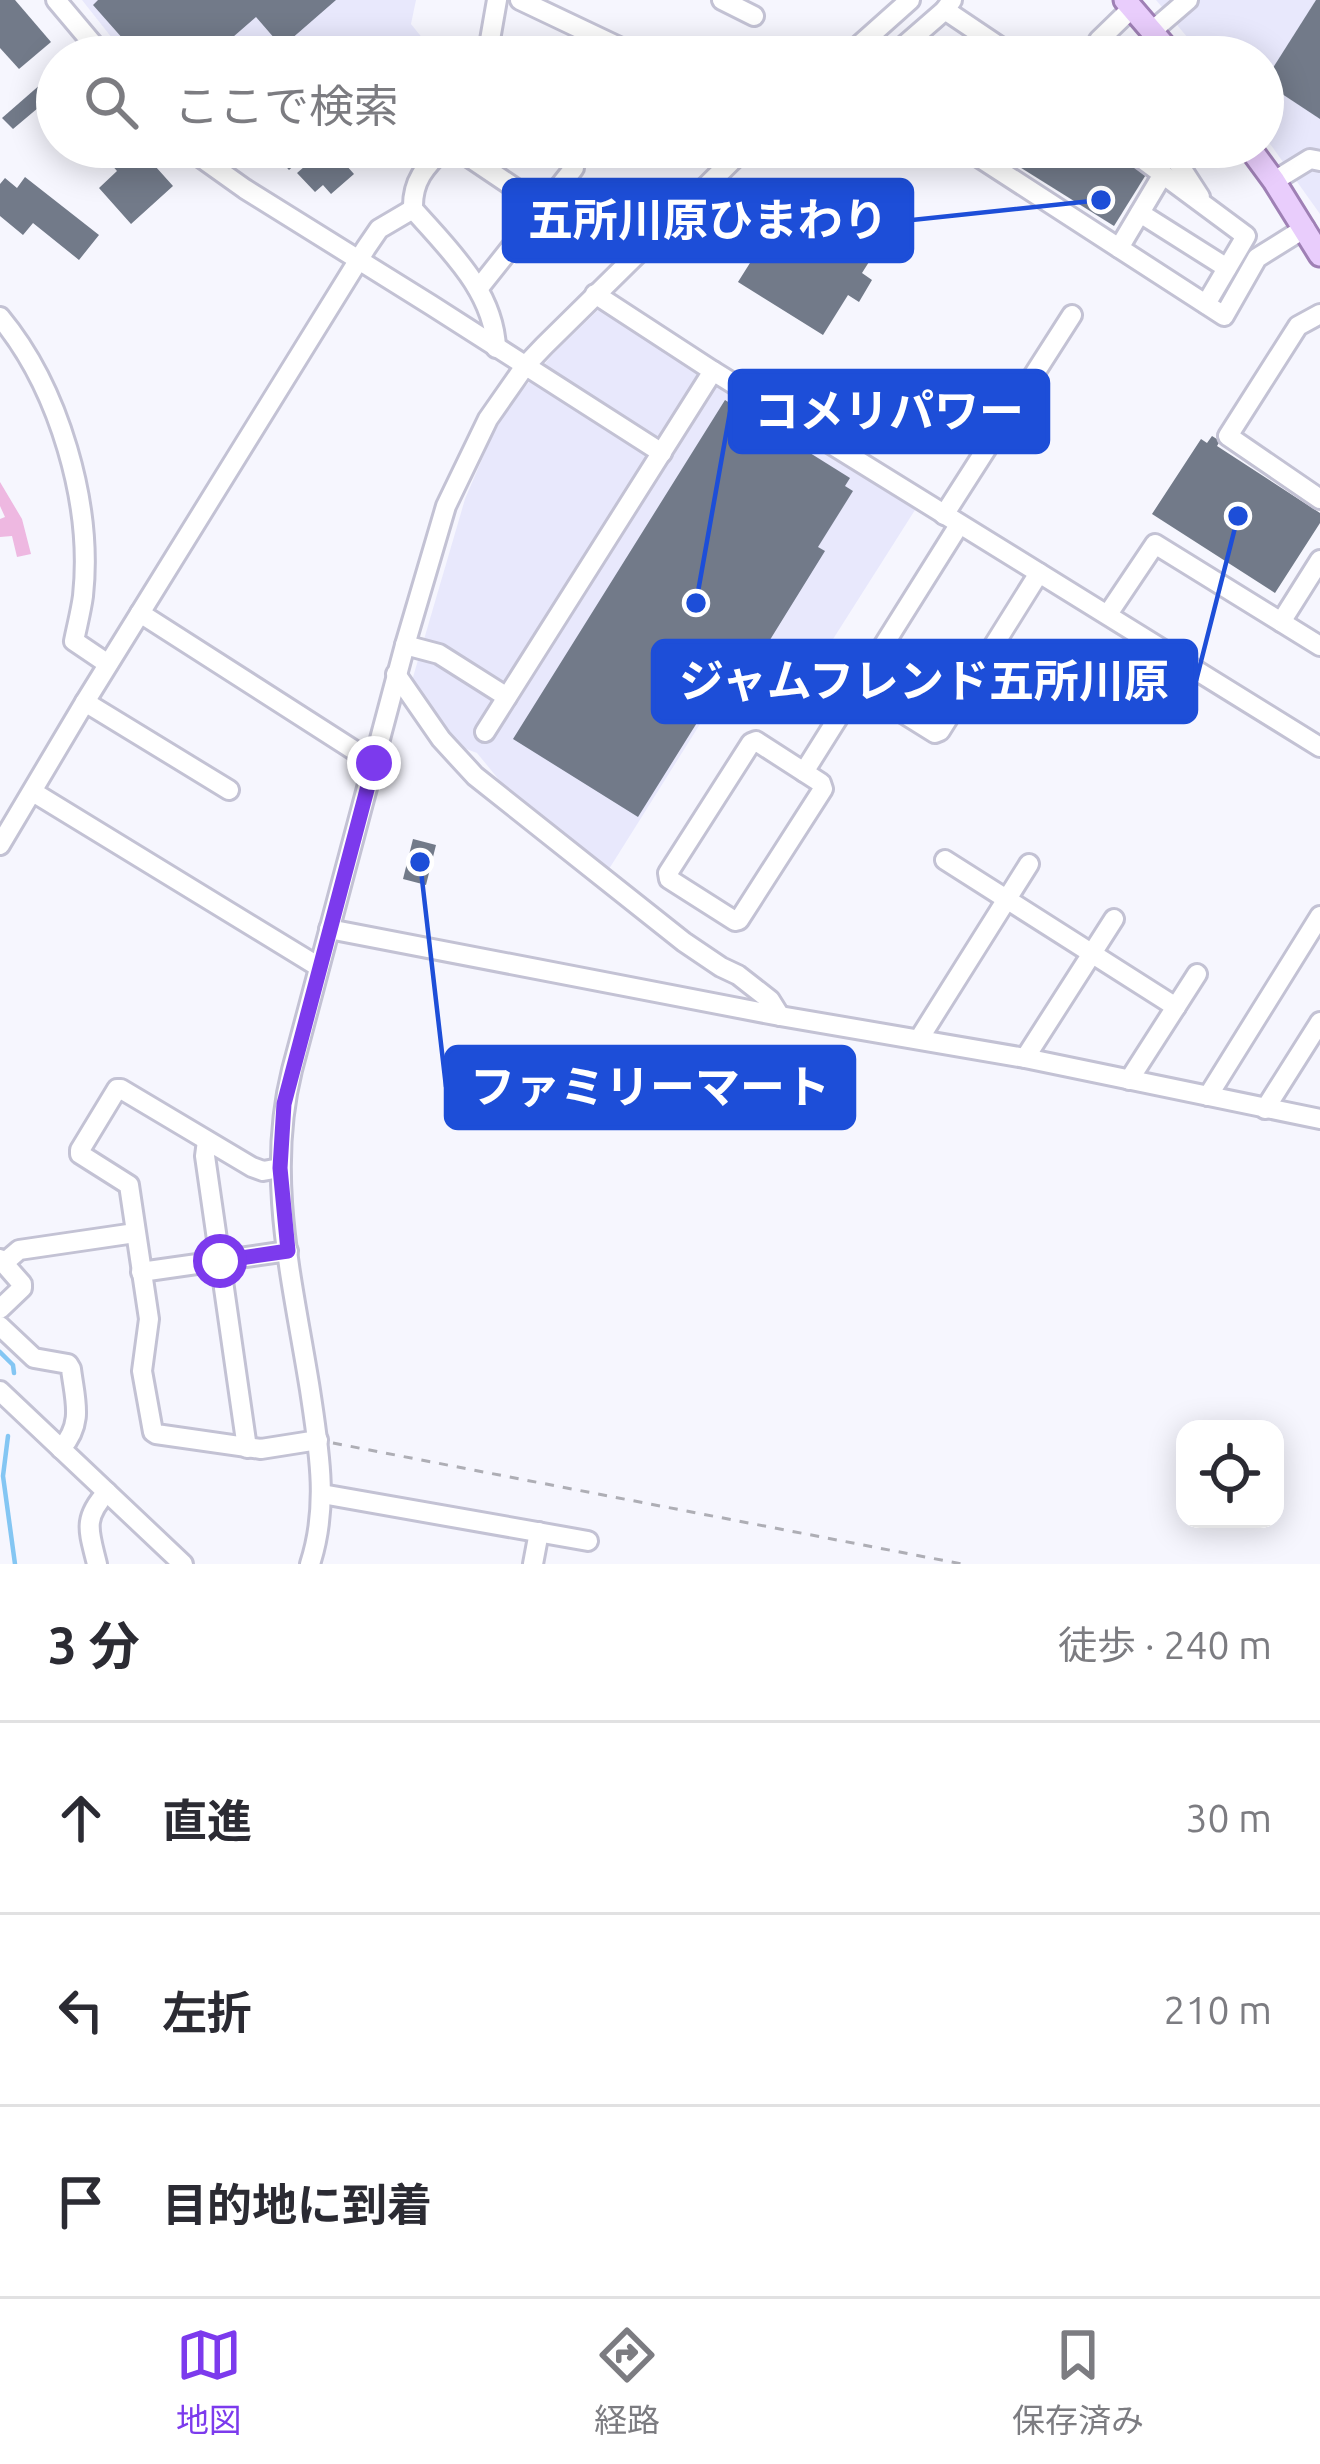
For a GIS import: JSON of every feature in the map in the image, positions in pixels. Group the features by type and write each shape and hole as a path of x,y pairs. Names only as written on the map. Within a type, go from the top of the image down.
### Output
{"main road":[{"path":"1128,4 1156,36"},
{"path":"1264,168 1320,255"}],"street":[{"path":"56,0 86,36"},
{"path":"491,36 497,0"},
{"path":"520,0 596,36"},
{"path":"722,0 754,16"},
{"path":"870,36 910,0"},
{"path":"1152,31 1188,0"},
{"path":"1102,36 1128,4"},
{"path":"914,36 948,5 988,36"},
{"path":"1274,181 1310,159 1320,161"},
{"path":"215,168 662,453"},
{"path":"425,168 412,191 413,209 478,289 495,326 496,347"},
{"path":"482,168 543,207"},
{"path":"478,289 574,168"},
{"path":"310,1564 322,1494 288,1251 280,1168 284,1104 396,674 446,506 488,419 525,366 724,168"},
{"path":"996,168 1224,316 1257,257 1305,228"},
{"path":"1155,168 1246,236 1206,304"},
{"path":"1181,168 1205,206"},
{"path":"1119,248 1163,174"},
{"path":"0,845 358,261 380,229 413,209"},
{"path":"1140,212 1227,268"},
{"path":"595,294 1320,747"},
{"path":"1320,314 1298,326 1228,436 1320,500"},
{"path":"804,772 1072,315"},
{"path":"0,316 35,369 71,464 84,551 83,595 74,641 108,664"},
{"path":"485,731 713,371"},
{"path":"1108,614 1155,544 1320,646"},
{"path":"1282,622 1320,560"},
{"path":"859,685 935,733 940,731 1039,573"},
{"path":"140,613 374,763"},
{"path":"405,645 439,654 507,697"},
{"path":"396,674 441,740 475,776 684,942 754,987 780,1016"},
{"path":"85,702 229,790"},
{"path":"751,742 804,772 823,788 739,920 669,879 668,873 751,742"},
{"path":"33,792 319,968"},
{"path":"945,860 1176,1007"},
{"path":"919,1040 1029,865"},
{"path":"1208,1096 1320,916"},
{"path":"1025,1058 1114,919"},
{"path":"329,929 1025,1058 1320,1119"},
{"path":"1130,1080 1197,974"},
{"path":"1265,1109 1320,1022"},
{"path":"280,1168 251,1167 121,1089 80,1150 127,1181 149,1319 142,1371 156,1435 261,1449 318,1440"},
{"path":"207,1141 205,1156 247,1448"},
{"path":"0,1309 22,1288 2,1262 19,1250 135,1233"},
{"path":"141,1272 288,1251"},
{"path":"0,1326 34,1358 68,1364 71,1369 77,1422 61,1449"},
{"path":"0,1391 183,1564"},
{"path":"97,1564 89,1515 107,1492"},
{"path":"322,1494 588,1541"},
{"path":"533,1564 539,1532"}],"path":[{"path":"318,1440 962,1564"}],"shaded area":[{"path":"82,0 416,0 411,24 421,36 110,36"},
{"path":"1156,0 1320,0 1320,214 1284,163 1284,36 1186,36"},
{"path":"599,309 915,510 795,699 739,662 609,869 523,809 477,753 453,744 411,684 465,499 488,445 524,388"},
{"path":"0,482 22,519 31,554 17,557 12,536 0,537 0,519 5,517"}],"building":[{"path":"0,0 15,0 46,36 36,36 36,55 19,69 0,48"},
{"path":"98,0 336,0 295,36 272,36 256,17 234,36 120,36 93,5"},
{"path":"1320,0 1320,119 1284,95 1284,50"},
{"path":"36,88 36,110 13,129 2,118"},
{"path":"114,168 157,168 173,186 131,224 99,188 117,171"},
{"path":"303,168 349,168 354,174 331,194 323,185 315,192 297,173"},
{"path":"1021,168 1139,168 1147,173 1114,226"},
{"path":"25,177 99,235 79,260 33,223 23,235 0,216 0,184 5,178 17,188"},
{"path":"789,201 874,254 862,273 872,280 859,302 848,295 823,335 738,282"},
{"path":"725,400 850,478 845,486 853,491 818,547 825,551 755,664 740,654 638,817 513,739"},
{"path":"1212,436 1220,441 1217,446 1320,513 1320,523 1275,593 1152,514 1201,439 1207,443"},
{"path":"413,839 436,845 426,885 403,879"}],"waterway":[{"path":"0,1352 13,1365 14,1373"},
{"path":"8,1436 3,1476 15,1564"}],"place":[{"name":"五所川原ひまわり","path":"1101,200"},
{"name":"ジャムフレンド五所川原","path":"1238,516"},
{"name":"コメリパワー","path":"696,603"},
{"name":"ファミリーマート","path":"420,862"}],"route":[{"path":"220,1261 288,1251 280,1168 284,1104 374,763"}]}
